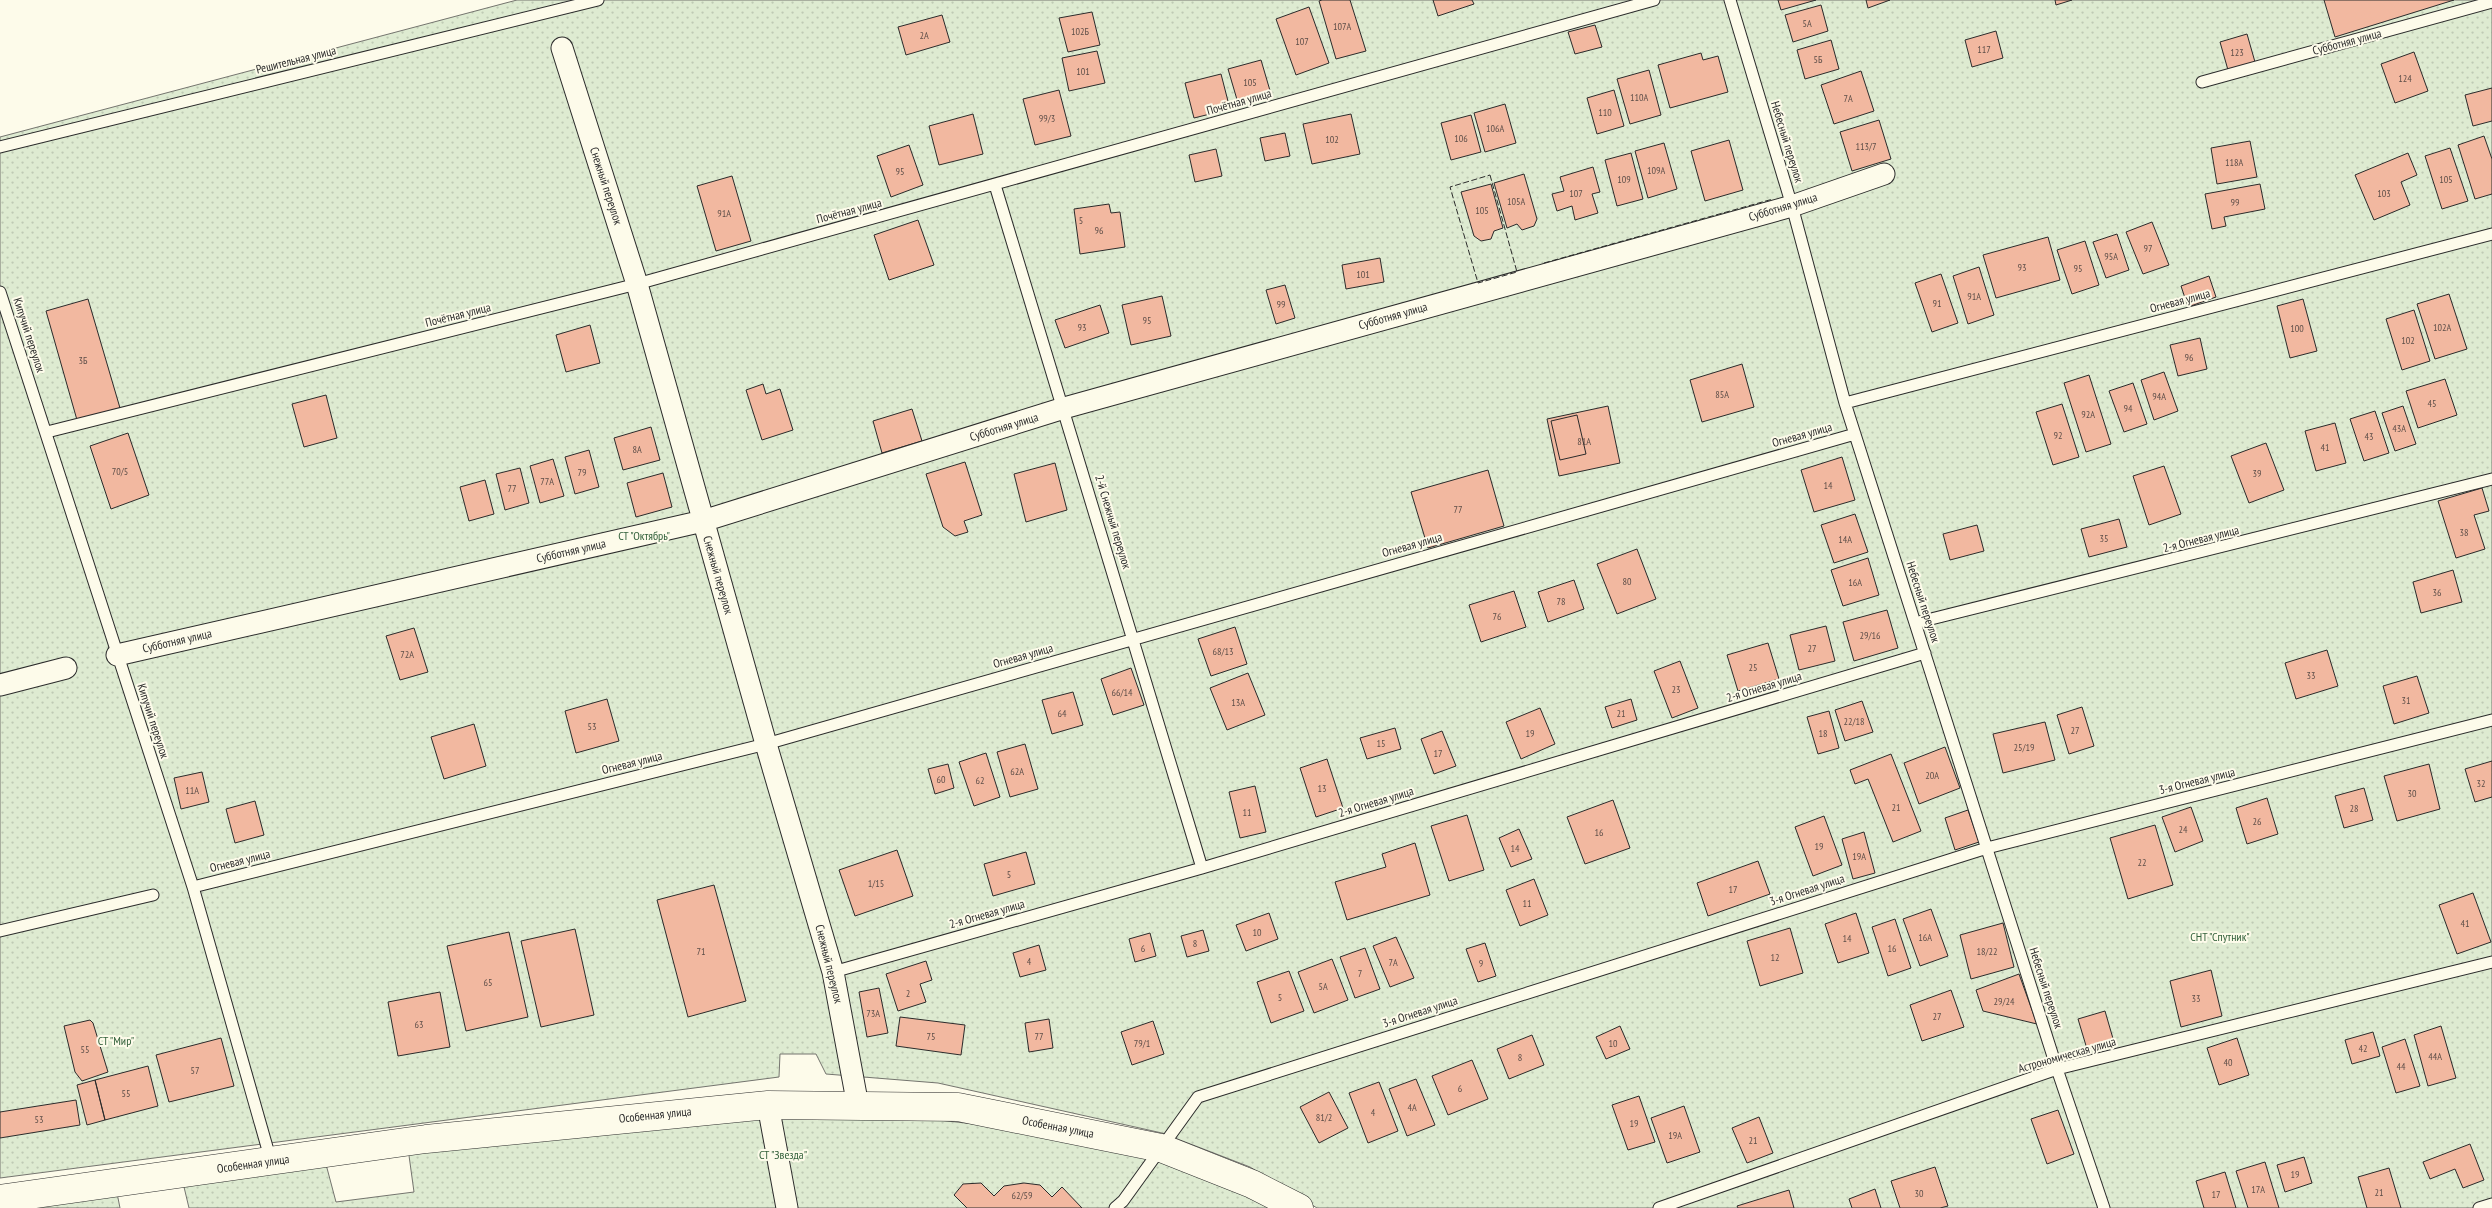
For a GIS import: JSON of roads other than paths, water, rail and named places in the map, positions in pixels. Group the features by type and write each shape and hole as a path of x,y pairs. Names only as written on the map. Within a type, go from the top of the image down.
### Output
{"main road":[{"name":"Особенная улица","path":"0,1199 426,1139 768,1105 958,1108 1161,1148 1252,1184 1299,1208"}],"street":[{"name":"Снежный переулок","path":"562,48 637,284 766,744 833,972 858,1106"},
{"name":"Субботняя улица","path":"117,654 703,520 1064,408 1792,206 1884,174"},
{"path":"0,685 66,668"},
{"path":"768,1105 787,1208"}],"lane":[{"name":"Решительная улица","path":"0,147 598,0"},
{"name":"Почётная улица","path":"47,432 637,284 1654,0"},
{"name":"Небесный переулок","path":"1730,0 1792,206 1845,403 2104,1208"},
{"name":"Субботняя улица","path":"2202,82 2492,2"},
{"name":"2-й Снежный переулок","path":"995,184 1202,868"},
{"name":"Огневая улица","path":"1845,403 2492,234"},
{"name":"Кипучий переулок","path":"0,292 47,432 193,887 271,1161"},
{"name":"Огневая улица","path":"193,887 766,744 1855,434"},
{"name":"2-я Огневая улица","path":"1916,623 2492,479"},
{"name":"2-я Огневая улица","path":"833,972 1202,868 1925,653"},
{"name":"3-я Огневая улица","path":"1115,1208 1123,1201 1198,1097 1987,848 2492,720"},
{"path":"0,931 153,896"},
{"name":"Астрономическая улица","path":"1659,1208 2058,1069 2492,962"},
{"path":"2479,1208 2492,1204"}],"park label":[{"name":"СТ \"Октябрь\"","path":"644,536"},
{"name":"СНТ \"Спутник\"","path":"2220,937"},
{"name":"СТ \"Мир\"","path":"116,1041"},
{"name":"СТ \"Звезда\"","path":"783,1155"}]}
